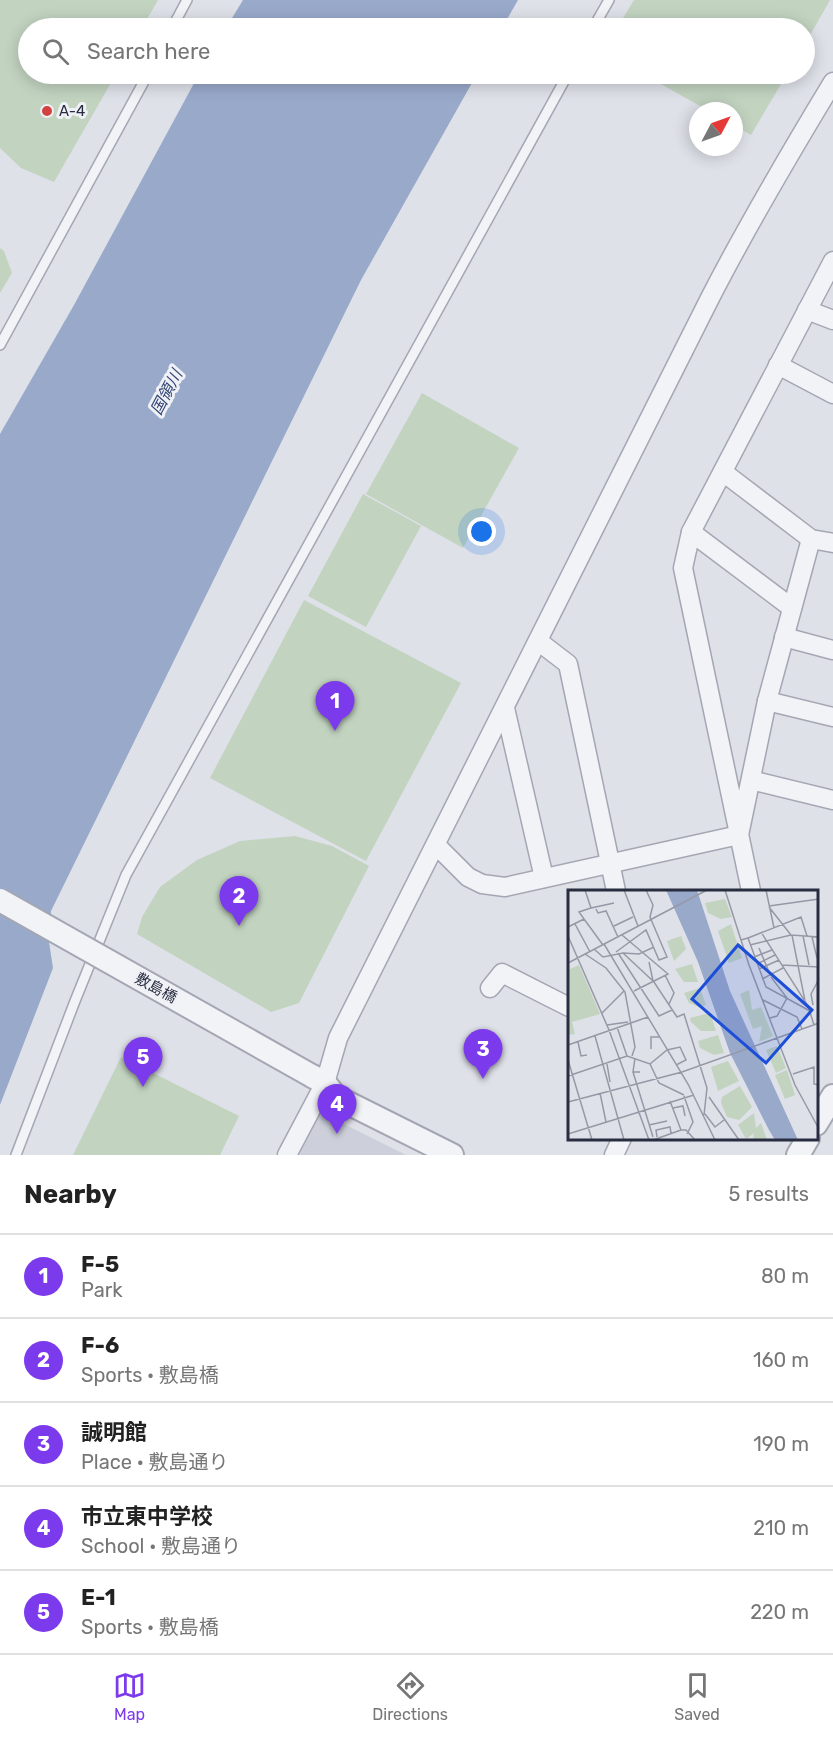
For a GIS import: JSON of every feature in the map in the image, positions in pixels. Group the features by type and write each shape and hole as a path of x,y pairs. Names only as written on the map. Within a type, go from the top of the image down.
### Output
{"street":[{"path":"287,1155 338,1038 738,245 833,82"},
{"path":"751,890 683,568 691,532 833,261"},
{"path":"807,310 833,320"},
{"path":"778,365 833,394"},
{"path":"723,472 811,539 833,543"},
{"path":"691,532 792,608"},
{"path":"739,836 767,701 811,539"},
{"path":"784,638 833,650"},
{"path":"538,641 568,664 616,890"},
{"path":"767,701 833,717"},
{"path":"505,708 544,878"},
{"path":"751,780 833,800"},
{"path":"436,845 468,877 482,884 506,887 739,836"},
{"name":"敷島橋","path":"0,900 319,1079 336,1097 452,1155"},
{"path":"490,988 502,973 568,1006"},
{"path":"818,1121 833,1096"},
{"path":"614,1155 621,1140"}],"lane":[{"path":"177,18 187,0"},
{"path":"599,18 609,0"},
{"path":"0,345 143,84"},
{"path":"16,1155 126,875 562,84"}],"shaded area":[{"path":"320,1112 406,1155 299,1155"}],"green space":[{"name":"A-4","path":"0,0 158,0 148,18 18,18 18,84 110,84 54,182 21,168 0,148"},
{"path":"634,0 830,0 815,26 815,18 623,18"},
{"path":"661,84 781,84 751,135 743,130 743,102 693,102"},
{"path":"0,248 4,251 12,273 0,293"},
{"path":"422,393 519,448 463,548 366,494"},
{"path":"363,494 421,526 366,627 308,596"},
{"path":"304,600 461,683 366,861 210,778"},
{"path":"295,836 332,846 369,866 299,1003 271,1012 137,934 142,917 160,887 197,860 240,841"},
{"path":"121,1057 239,1116 220,1155 73,1155"}],"water":[{"path":"243,0 518,0 508,18 232,18"},
{"name":"国領川","path":"194,84 471,84 361,280 51,911 49,942 53,968 0,1105 0,434 74,305"}],"place":[{"name":"A-4","path":"47,111"},
{"name":"F-5","path":"335,731"},
{"name":"F-6","path":"239,926"},
{"name":"誠明館","path":"483,1079"},
{"name":"E-1","path":"143,1087"},
{"name":"市立東中学校","path":"337,1134"}]}
